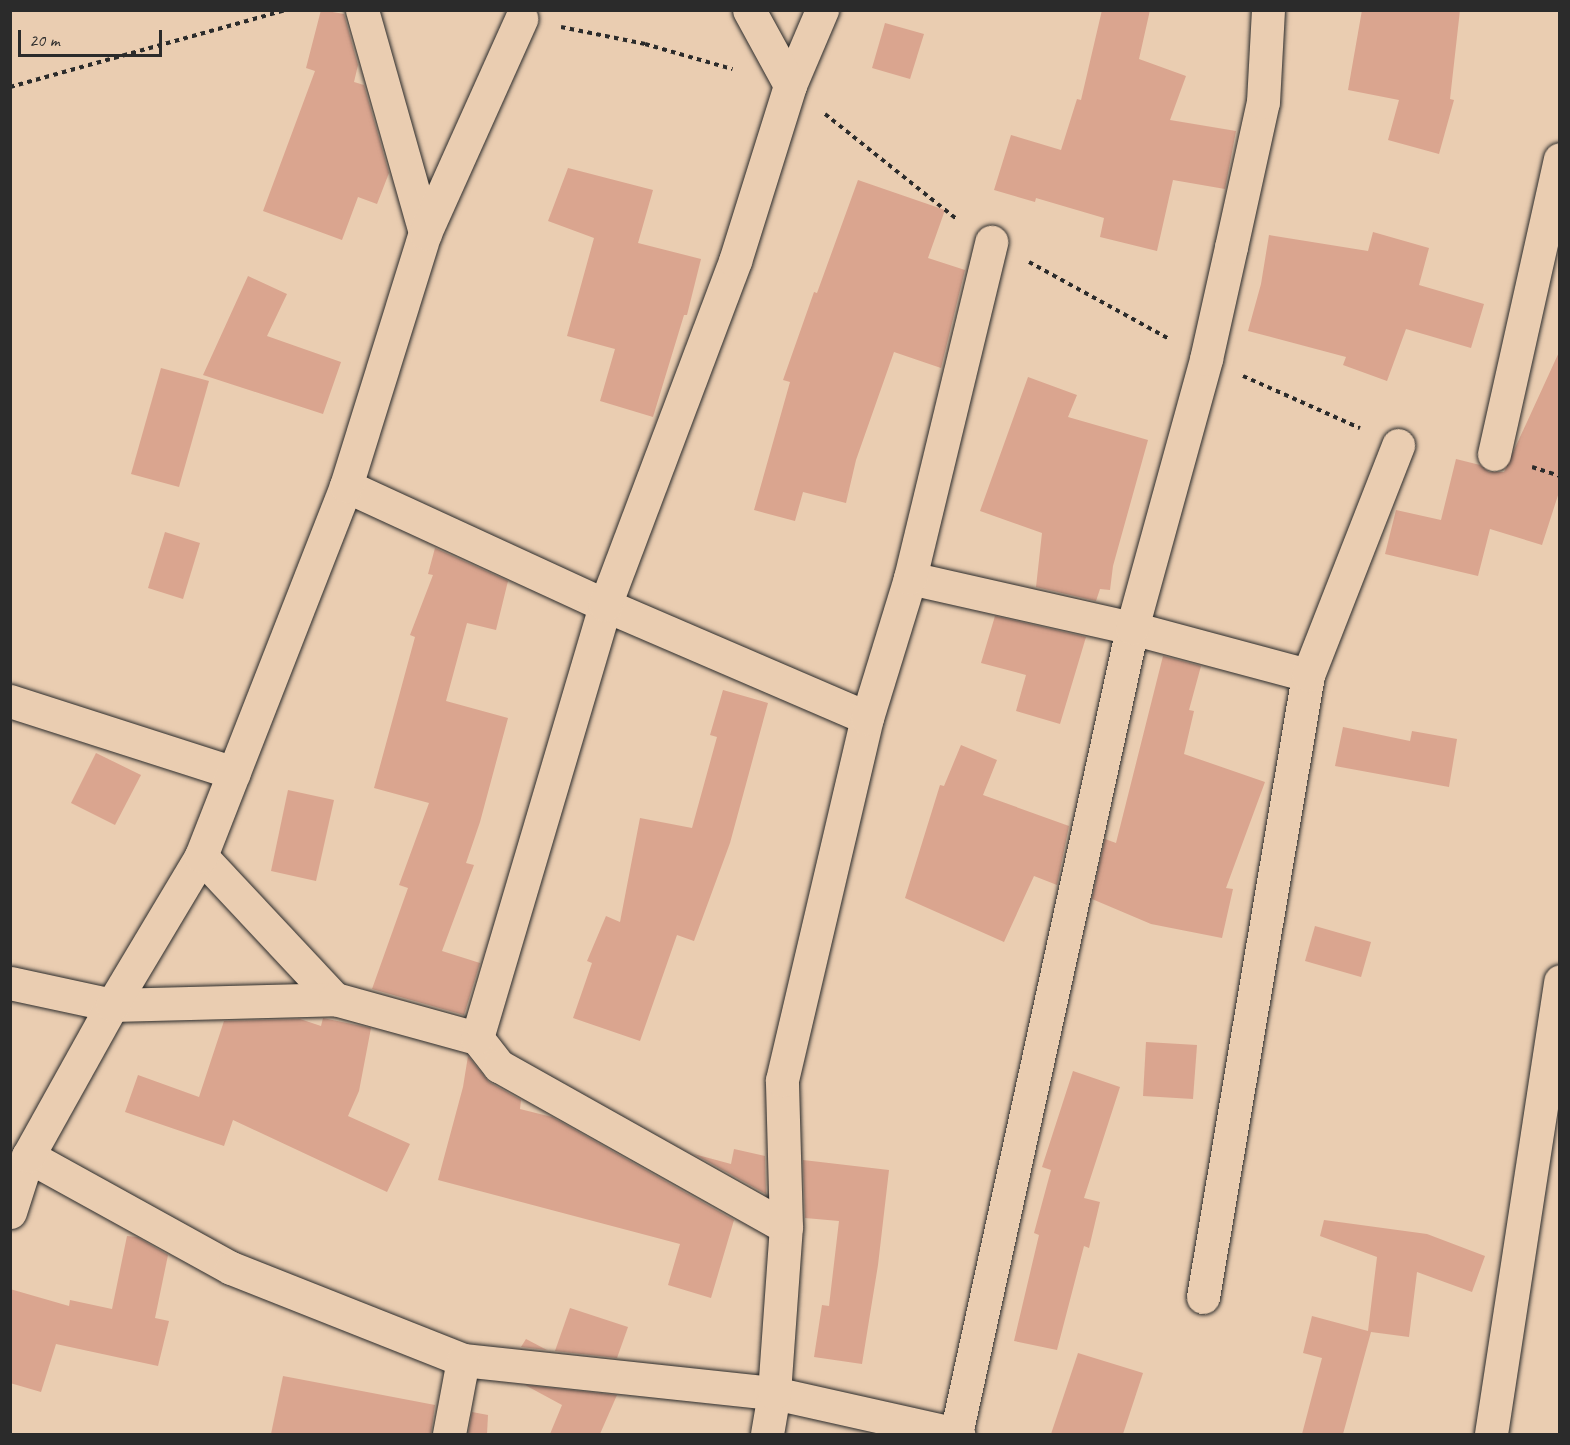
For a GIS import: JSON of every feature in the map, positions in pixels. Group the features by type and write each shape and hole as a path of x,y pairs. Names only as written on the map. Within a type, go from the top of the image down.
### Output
{"street":[{"path":"362,10 425,233"},
{"path":"749,10 790,85"},
{"path":"477,1038 605,605 735,261 790,85 822,10"},
{"path":"28,1156 231,1268 463,1360 774,1393 957,1434 1132,628 1206,359 1263,102 1268,10"},
{"path":"10,1212 28,1156 112,1005 201,856 346,486 425,233 521,19"},
{"path":"1494,454 1560,159"},
{"path":"767,1434 774,1393 786,1227 782,1080 867,718 910,578 991,242"},
{"path":"1203,1298 1308,675 1398,445"},
{"path":"346,486 605,605 867,718"},
{"path":"910,578 1132,628 1308,675"},
{"path":"10,701 234,772"},
{"path":"201,856 335,999"},
{"path":"1491,1434 1560,981"},
{"path":"10,983 112,1005 335,999 477,1038 499,1066 786,1227"},
{"path":"449,1434 463,1360"}],"path":[{"path":"10,87 285,10"}],"building":[{"path":"321,10 344,14 358,65 354,82 364,85 389,173 377,204 358,197 342,240 263,211 315,71 306,68"},
{"path":"1102,10 1150,10 1139,59 1186,76 1170,120 1236,131 1225,189 1173,180 1157,251 1100,237 1104,218 1036,198 1035,202 994,190 1011,135 1061,150 1077,99 1081,100"},
{"path":"1362,10 1460,10 1450,99 1454,100 1439,154 1388,140 1399,100 1348,90"},
{"path":"885,23 924,34 910,79 872,68"},
{"path":"568,168 653,190 638,243 701,259 687,315 684,315 653,417 600,401 615,349 567,336 594,238 548,221"},
{"path":"858,180 945,210 928,258 965,270 941,368 894,352 856,460 846,503 803,492 795,521 754,510 790,382 783,380 814,292 817,293"},
{"path":"1373,232 1429,248 1419,285 1484,304 1471,348 1406,329 1387,381 1343,365 1346,357 1248,331 1261,284 1269,235 1368,251"},
{"path":"248,276 287,294 267,336 341,362 323,414 203,375"},
{"path":"1560,350 1560,489 1542,545 1490,529 1478,576 1385,554 1396,510 1441,520 1456,459 1480,465 1489,472 1504,472"},
{"path":"161,368 209,381 179,487 131,474"},
{"path":"1028,377 1077,395 1068,417 1148,440 1113,566 1110,590 1100,589 1096,601 1036,587 1042,533 980,511"},
{"path":"165,532 200,543 183,599 148,588"},
{"path":"435,548 508,581 496,630 467,623 446,701 508,718 480,822 466,863 474,865 442,951 480,963 464,1015 372,989 408,888 399,885 429,803 374,788 415,637 410,635 433,575 428,574"},
{"path":"995,616 1086,637 1060,724 1016,711 1026,675 981,663"},
{"path":"1163,656 1201,666 1189,710 1194,711 1184,754 1265,782 1226,888 1233,889 1222,938 1151,924 1092,899 1105,839 1116,843"},
{"path":"723,690 768,703 730,843 694,941 677,935 640,1041 573,1018 592,963 587,961 606,916 620,922 640,818 692,828 717,737 710,735"},
{"path":"1343,727 1410,741 1412,731 1457,739 1449,787 1335,766"},
{"path":"961,745 997,760 983,795 1069,826 1057,885 1034,876 1004,942 905,898 940,785 944,786"},
{"path":"96,753 141,775 115,825 71,803"},
{"path":"288,790 334,800 316,881 271,871"},
{"path":"1315,926 1371,942 1361,977 1305,961"},
{"path":"323,1018 371,1028 359,1091 348,1116 410,1144 387,1192 233,1120 224,1146 125,1112 138,1075 199,1097 224,1021 300,1019 321,1026"},
{"path":"1146,1042 1197,1045 1193,1099 1143,1096"},
{"path":"468,1056 489,1082 521,1100 520,1109 552,1117 734,1220 711,1298 668,1285 680,1244 438,1180 463,1087"},
{"path":"1073,1071 1120,1087 1084,1198 1100,1202 1089,1248 1084,1246 1057,1350 1014,1341 1039,1235 1034,1233 1051,1170 1042,1167"},
{"path":"734,1149 765,1156 766,1194 694,1154 731,1164"},
{"path":"803,1160 889,1170 878,1265 862,1364 814,1357 822,1305 829,1306 839,1221 805,1218"},
{"path":"1324,1220 1427,1234 1485,1256 1472,1292 1417,1272 1409,1337 1371,1332 1343,1434 1302,1434 1322,1358 1303,1353 1312,1316 1368,1331 1377,1257 1320,1236"},
{"path":"127,1236 137,1237 168,1255 155,1318 169,1321 158,1366 56,1344 41,1392 10,1383 10,1289 69,1306 70,1300 112,1309"},
{"path":"570,1308 628,1327 617,1358 555,1351"},
{"path":"526,1339 547,1350 521,1347"},
{"path":"1078,1353 1143,1373 1123,1434 1051,1434"},
{"path":"283,1376 435,1405 431,1434 271,1434"},
{"path":"525,1385 617,1395 600,1434 550,1434 562,1405"},
{"path":"472,1412 488,1415 487,1434 468,1434"}]}
